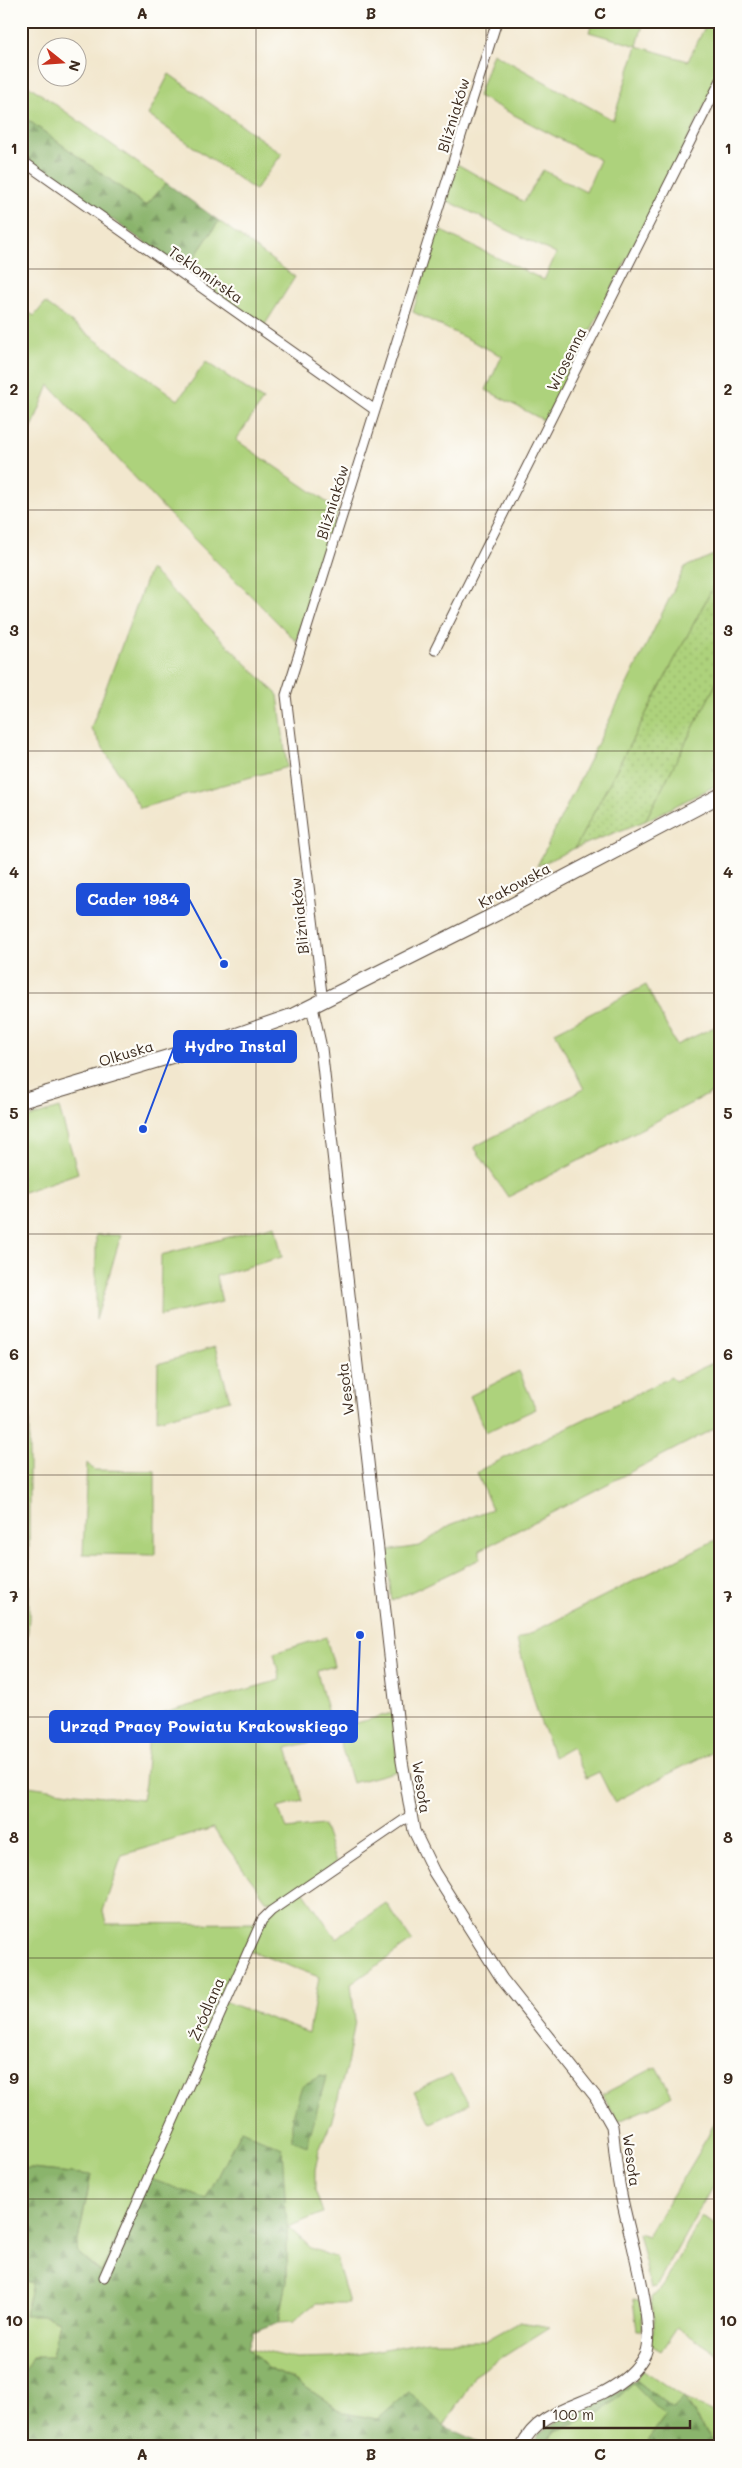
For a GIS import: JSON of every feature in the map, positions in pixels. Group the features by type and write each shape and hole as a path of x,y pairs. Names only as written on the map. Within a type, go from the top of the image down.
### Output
{"main road":[{"name":"Krakowska","path":"317,1004 721,795"},
{"name":"Olkuska","path":"21,1101 205,1046 317,1004"}],"street":[{"name":"Bliźniaków","path":"317,1004 286,695 497,21"},
{"name":"Wiosenna","path":"435,650 721,80"},
{"name":"Teklomirska","path":"21,160 375,410"},
{"name":"Wesoła","path":"317,1004 402,1760 411,1815 420,1845 434,1872 502,1979 595,2096 612,2126 620,2192 642,2288 648,2329 645,2353 627,2377 604,2392 557,2411 534,2427 521,2447"},
{"path":"21,1307 24,1354"},
{"name":"Źródlana","path":"104,2277 170,2124 262,1920 271,1911 411,1815"}],"green space":[{"path":"593,21 644,21 637,46 589,32"},
{"path":"708,21 721,21 721,73 545,421 486,390 502,356 413,312 437,229 544,280 556,254 446,200 457,164 524,202 543,170 586,192 600,160 478,96 493,53 613,120 637,46 688,61"},
{"path":"169,74 282,154 255,190 148,115"},
{"path":"21,80 166,183 146,206 21,115"},
{"path":"21,115 146,206 166,183 219,221 185,271 21,155"},
{"path":"219,221 295,277 264,326 185,271"},
{"path":"45,303 178,400 206,362 263,400 236,440 338,510 296,641 169,514 49,385 21,455 21,307 34,316"},
{"path":"721,552 721,572 575,848 537,866 685,567"},
{"path":"150,569 278,695 287,767 140,808 91,728"},
{"path":"721,572 721,674 645,821 575,848"},
{"path":"721,674 721,752 712,770 721,766 721,783 645,821"},
{"path":"646,985 676,1045 721,1024 721,1088 508,1197 474,1147 584,1089 555,1032"},
{"path":"59,1108 78,1173 21,1193 21,1120"},
{"path":"275,1225 282,1257 216,1276 222,1302 160,1316 161,1255"},
{"path":"96,1235 121,1235 96,1320"},
{"path":"21,1328 29,1335 29,1618 21,1704"},
{"path":"215,1347 230,1400 157,1420 158,1364"},
{"path":"721,1359 721,1425 480,1550 480,1559 392,1601 386,1551 420,1546 450,1525 492,1509 477,1473 482,1469 671,1377 675,1381"},
{"path":"519,1371 536,1409 486,1432 470,1396"},
{"path":"87,1463 94,1470 155,1471 155,1555 83,1554"},
{"path":"721,1537 721,1747 614,1802 599,1772 586,1778 572,1747 554,1757 539,1718 517,1640"},
{"path":"326,1637 334,1666 317,1671 332,1730 392,1713 398,1771 352,1783 338,1735 287,1748 303,1801 278,1808 287,1829 323,1825 336,1863 301,1888 336,1938 386,1903 412,1941 351,1984 355,2021 347,2064 331,2123 319,2150 315,2170 315,2190 323,2213 288,2227 311,2248 336,2258 349,2303 316,2303 293,2321 279,2322 287,2281 287,2227 241,2130 206,2199 102,2273 76,2251 91,2175 21,2168 21,1785 142,1800 150,1717 280,1680 274,1653","holes":["213,1828 266,1900 275,1903 256,1923 106,1924 103,1911 122,1855","245,1949 319,1977 309,2033 223,2001"]},
{"path":"656,2067 672,2095 660,2103 617,2122 603,2094"},
{"path":"451,2074 469,2104 431,2123 414,2091"},
{"path":"320,2076 326,2077 307,2146 292,2140 292,2117 302,2086"},
{"path":"721,2109 721,2171 656,2287 651,2288 638,2233 648,2236 708,2136"},
{"path":"241,2130 282,2148 287,2227 287,2281 279,2322 253,2332 248,2348 268,2368 298,2382 344,2413 377,2419 409,2391 444,2426 476,2441 499,2447 21,2447 21,2377 32,2357 52,2357 59,2321 45,2315 25,2315 32,2283 21,2279 21,2168 91,2175 76,2251 101,2273 145,2177 206,2199"},
{"path":"702,2217 721,2228 721,2357 677,2327 661,2351 651,2345 654,2325 652,2297 662,2288"},
{"path":"21,2279 32,2283 45,2315 59,2321 52,2357 21,2377"},
{"path":"633,2300 639,2301 642,2310 642,2330 637,2330"},
{"path":"519,2322 550,2327 476,2374 444,2426 409,2391 377,2420 344,2413 298,2382 268,2368 248,2348 296,2359 337,2358 428,2341 485,2341"},
{"path":"642,2369 685,2398 673,2410 636,2380"},
{"path":"636,2380 673,2409 684,2398 715,2447 643,2447 665,2416 633,2384 601,2412 556,2431 542,2447 531,2447 539,2434 568,2414 598,2404"},
{"path":"633,2384 665,2416 643,2447 543,2447 556,2431 601,2412"},
{"path":"685,2399 721,2416 721,2447 715,2447"}],"place":[{"name":"Cader 1984","path":"224,964"},
{"name":"Hydro Instal","path":"143,1129"},
{"name":"Urząd Pracy Powiatu Krakowskiego","path":"360,1635"}]}
